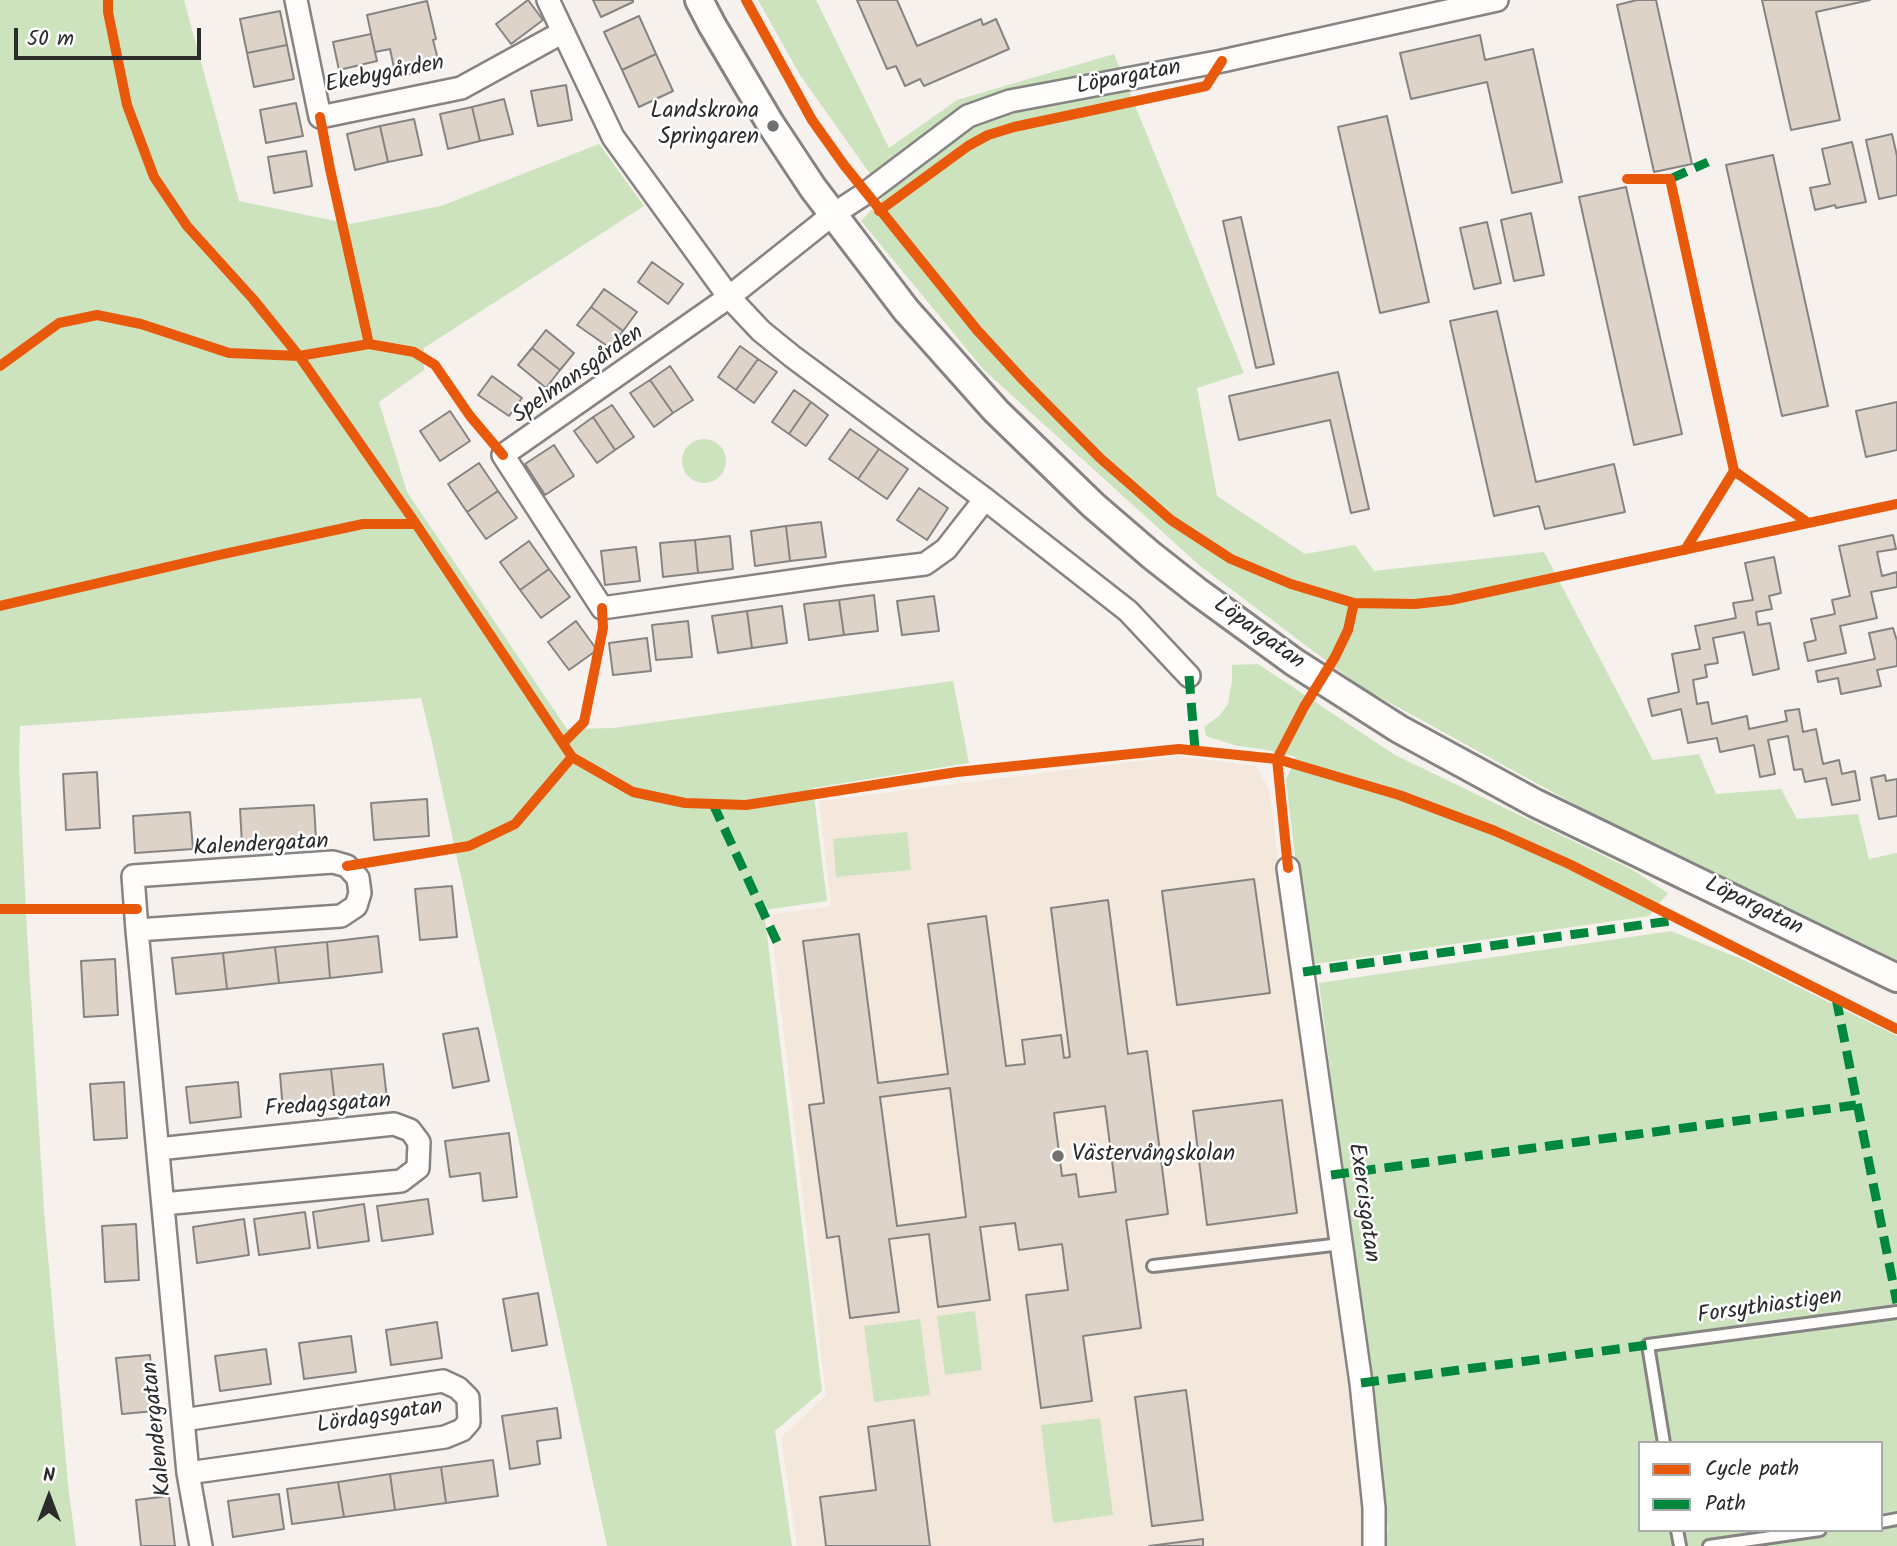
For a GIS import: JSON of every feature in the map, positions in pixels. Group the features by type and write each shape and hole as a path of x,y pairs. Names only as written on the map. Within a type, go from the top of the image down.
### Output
{"street":[{"name":"Ekebygården","path":"296,0 320,117 461,88 563,32"},
{"path":"548,0 613,137 729,297 761,331 985,499 1128,611 1189,676"},
{"name":"Löpargatan","path":"699,0 770,122 832,215 906,310 996,411 1093,505 1152,555 1218,608 1294,662 1410,736 1535,803 1897,978"},
{"name":"Löpargatan","path":"832,215 866,193 968,116 1010,101 1222,61 1497,0"},
{"name":"Spelmansgården","path":"832,215 729,297 503,455 602,608 925,564 946,549 985,499"},
{"name":"Kalendergatan","path":"137,930 341,916 356,906 360,893 358,878 347,866 333,862 134,876 137,930 188,1473 201,1546"},
{"name":"Exercisgatan","path":"1289,868 1361,1383 1373,1494 1374,1546"},
{"name":"Fredagsgatan","path":"158,1149 394,1124 410,1130 419,1142 418,1168 401,1181 163,1205"},
{"name":"Lördagsgatan","path":"183,1420 443,1381 458,1388 468,1398 469,1422 462,1430 445,1437 188,1473"}],"lane":[{"path":"1153,1266 1341,1244"},
{"name":"Forsythiastigen","path":"1664,1441 1648,1345 1897,1312"},
{"path":"1709,1546 1806,1532"}],"shaded area":[{"name":"Västervångskolan","path":"1178,756 1256,766 1269,789 1367,1532 1363,1546 797,1546 781,1437 826,1396 770,915 831,906 819,801"}],"green space":[{"path":"0,0 184,0 239,201 350,224 441,206 599,144 644,206 424,348 424,370 379,402 407,492 567,729 613,728 953,681 969,763 813,788 827,901 764,910 822,1391 775,1431 792,1546 607,1546 421,698 20,726 19,763 27,932 44,1211 68,1485 76,1546 0,1546"},
{"path":"758,0 816,0 889,148 957,100 1114,54 1244,373 1197,388 1217,496 1305,554 1355,545 1374,571 1544,552 1653,760 1699,754 1716,794 1781,789 1797,819 1858,814 1869,859 1897,853 1897,960 1589,812 1361,687 1199,565 984,370 861,221 885,195 800,75"},
{"path":"704,439 713,440 720,445 725,452 725,470 720,477 713,482 704,483 695,482 688,477 683,470 682,461 683,452 688,445 695,440"},
{"path":"1258,664 1395,755 1631,869 1668,893 1649,916 1308,965 1286,780 1296,757 1237,746 1206,736 1204,727 1219,716 1228,704 1232,665"},
{"path":"907,832 911,870 836,877 833,839"},
{"path":"1671,931 1746,961 1897,1036 1897,1546 1384,1546 1388,1530 1319,983"},
{"path":"975,1311 982,1370 945,1375 937,1316"},
{"path":"920,1319 930,1395 874,1402 864,1326"},
{"path":"1100,1418 1113,1515 1053,1523 1041,1425"}],"building":[{"path":"528,0 543,20 511,44 496,24"},
{"path":"593,0 633,0 633,2 601,17"},
{"path":"857,0 897,0 917,46 981,19 983,25 996,19 1009,49 924,86 920,79 905,86 896,66 887,69"},
{"path":"1637,0 1656,0 1692,164 1654,172 1617,5"},
{"path":"1762,0 1870,0 1816,12 1840,120 1791,130"},
{"path":"427,1 440,67 396,77 390,49 375,52 367,15"},
{"path":"280,11 287,45 247,53 240,19"},
{"path":"639,16 656,54 622,70 604,32"},
{"path":"371,34 377,61 339,70 333,42"},
{"path":"1480,35 1485,60 1533,49 1562,182 1512,193 1487,82 1411,99 1400,53"},
{"path":"287,45 294,79 254,87 247,53"},
{"path":"656,54 673,91 639,107 622,70"},
{"path":"566,85 572,120 538,126 531,91"},
{"path":"504,99 513,134 480,141 472,107"},
{"path":"296,103 303,136 266,143 260,110"},
{"path":"472,107 480,141 448,149 440,114"},
{"path":"1387,116 1429,302 1380,313 1338,127"},
{"path":"414,119 422,155 388,162 380,126"},
{"path":"380,126 388,162 355,170 347,134"},
{"path":"1892,134 1897,156 1897,195 1879,199 1866,140"},
{"path":"1852,142 1866,202 1815,210 1810,188 1830,184 1822,149"},
{"path":"306,151 312,186 274,193 268,157"},
{"path":"1773,155 1828,406 1782,416 1726,165"},
{"path":"1626,187 1682,434 1634,445 1579,197"},
{"path":"1531,213 1544,275 1514,281 1501,220"},
{"path":"1241,217 1274,364 1256,368 1223,221"},
{"path":"1487,222 1501,283 1474,289 1460,228"},
{"path":"652,262 683,284 668,304 638,282"},
{"path":"604,289 637,312 623,331 591,307"},
{"path":"591,307 623,331 610,348 577,325"},
{"path":"1497,311 1536,482 1614,464 1625,512 1545,529 1539,506 1494,516 1450,321"},
{"path":"546,330 574,353 560,370 532,348"},
{"path":"740,346 758,359 736,390 718,377"},
{"path":"532,348 560,370 546,388 518,365"},
{"path":"758,359 777,372 754,403 736,390"},
{"path":"670,366 693,400 673,413 650,380"},
{"path":"1338,372 1369,509 1351,513 1330,420 1239,440 1229,396"},
{"path":"492,376 522,398 509,416 478,395"},
{"path":"650,380 673,413 654,427 630,393"},
{"path":"794,390 811,402 789,434 772,422"},
{"path":"811,402 828,415 806,446 789,434"},
{"path":"1897,402 1897,450 1866,457 1856,411"},
{"path":"612,405 634,437 615,450 593,417"},
{"path":"450,411 470,441 440,461 420,431"},
{"path":"593,417 615,450 597,463 574,431"},
{"path":"850,429 879,449 858,479 829,459"},
{"path":"554,445 574,476 545,495 525,464"},
{"path":"879,449 908,469 887,499 858,479"},
{"path":"479,463 498,491 467,512 448,484"},
{"path":"919,488 948,508 927,540 897,520"},
{"path":"498,491 517,518 486,539 467,512"},
{"path":"821,522 826,557 790,561 786,526"},
{"path":"786,526 790,561 755,566 751,531"},
{"path":"1893,535 1896,549 1877,552 1882,576 1897,572 1897,587 1871,592 1877,618 1840,626 1846,653 1808,661 1804,643 1816,640 1811,619 1835,614 1832,600 1850,596 1839,546"},
{"path":"730,536 733,569 698,573 695,540"},
{"path":"695,540 698,573 663,577 660,543"},
{"path":"529,541 549,569 520,590 500,562"},
{"path":"636,547 640,581 605,585 601,551"},
{"path":"1774,557 1781,593 1769,596 1772,609 1756,612 1758,625 1770,623 1779,669 1753,675 1744,632 1713,638 1718,663 1705,665 1707,677 1693,680 1697,704 1708,702 1712,724 1747,716 1749,729 1787,721 1785,711 1799,709 1803,732 1816,729 1823,764 1839,760 1842,774 1855,771 1860,800 1832,805 1826,778 1805,782 1802,769 1794,770 1788,736 1768,740 1775,774 1760,777 1754,745 1720,752 1717,738 1688,743 1681,709 1652,716 1648,699 1679,692 1672,654 1700,649 1695,626 1736,618 1733,603 1753,600 1745,563"},
{"path":"549,569 570,597 541,618 520,590"},
{"path":"874,595 878,631 844,635 839,600"},
{"path":"934,596 939,631 902,635 897,601"},
{"path":"839,600 844,635 809,640 804,604"},
{"path":"782,606 787,643 752,648 747,611"},
{"path":"747,611 752,648 718,653 712,616"},
{"path":"576,621 597,650 569,670 548,642"},
{"path":"688,621 692,657 656,660 652,625"},
{"path":"1893,628 1897,641 1897,666 1877,670 1881,686 1841,694 1838,678 1818,682 1816,671 1875,659 1869,633"},
{"path":"647,638 651,671 613,675 609,643"},
{"path":"97,772 100,828 66,830 63,774"},
{"path":"1885,775 1886,781 1897,779 1897,816 1879,819 1871,778"},
{"path":"427,799 429,836 374,840 371,803"},
{"path":"314,805 316,839 242,844 240,809"},
{"path":"190,812 193,849 135,853 133,816"},
{"path":"1254,879 1270,993 1177,1005 1162,891"},
{"path":"452,886 457,937 420,940 415,889"},
{"path":"1108,900 1128,1054 1147,1051 1168,1214 1126,1220 1141,1328 1083,1336 1092,1401 1041,1408 1026,1295 1068,1290 1062,1244 1019,1250 1015,1223 980,1227 990,1300 938,1307 929,1234 889,1239 899,1312 850,1318 839,1236 827,1238 809,1105 824,1103 803,941 859,934 878,1083 948,1074 928,924 986,916 1006,1066 1025,1064 1022,1040 1061,1035 1064,1058 1070,1057 1051,908","holes":["950,1088 966,1217 897,1226 880,1097","1105,1106 1116,1192 1079,1197 1076,1174 1062,1176 1054,1113"]},
{"path":"378,936 382,972 330,978 327,942"},
{"path":"327,942 330,978 279,983 275,947"},
{"path":"275,947 279,983 227,989 223,953"},
{"path":"223,953 227,989 176,994 172,958"},
{"path":"115,959 118,1015 84,1017 81,961"},
{"path":"478,1028 489,1081 453,1088 443,1034"},
{"path":"383,1064 387,1099 335,1105 331,1069"},
{"path":"331,1069 335,1105 283,1111 280,1074"},
{"path":"124,1082 127,1138 94,1140 90,1084"},
{"path":"238,1082 241,1117 190,1123 186,1087"},
{"path":"1282,1100 1297,1213 1207,1225 1193,1111"},
{"path":"509,1133 517,1197 483,1201 480,1173 450,1177 445,1141"},
{"path":"428,1199 433,1234 382,1241 377,1206"},
{"path":"364,1204 369,1241 318,1248 313,1212"},
{"path":"305,1212 310,1248 259,1255 254,1219"},
{"path":"244,1219 249,1255 197,1263 193,1227"},
{"path":"136,1224 139,1280 105,1282 102,1226"},
{"path":"538,1293 547,1345 512,1351 503,1299"},
{"path":"437,1322 442,1358 391,1365 386,1330"},
{"path":"351,1336 356,1372 304,1379 299,1343"},
{"path":"266,1349 271,1384 220,1391 215,1356"},
{"path":"150,1355 155,1411 122,1414 116,1358"},
{"path":"1186,1390 1203,1520 1152,1526 1135,1397"},
{"path":"557,1408 561,1438 537,1441 540,1464 510,1469 502,1416"},
{"path":"914,1420 930,1546 826,1546 820,1497 876,1490 868,1427"},
{"path":"493,1460 498,1496 446,1503 441,1467"},
{"path":"441,1467 446,1503 395,1510 390,1474"},
{"path":"390,1474 395,1510 344,1517 338,1482"},
{"path":"338,1482 344,1517 292,1524 287,1489"},
{"path":"279,1494 284,1529 233,1537 228,1501"},
{"path":"169,1496 175,1546 141,1546 136,1500"},
{"path":"1203,1539 1203,1546 1149,1546"}],"marked path":[{"path":"1670,179 1708,162"},
{"path":"1189,676 1195,749"},
{"path":"713,804 777,942"},
{"path":"1303,972 1677,920"},
{"path":"1836,998 1897,1303"},
{"path":"1331,1175 1856,1105"},
{"path":"1361,1383 1648,1345"}],"cycle path":[{"path":"108,0 108,12 127,105 154,177 187,226 253,299 299,356 416,524 572,757 633,792 685,803 746,805 957,772 1179,749 1277,759 1399,795 1495,831 1569,864 1897,1029"},
{"path":"746,0 812,120 844,165 977,330 1100,458 1171,520 1231,559 1291,584 1354,603"},
{"path":"879,211 968,146 988,135 1014,127 1206,86 1222,61"},
{"path":"0,366 59,323 97,315 141,324 229,353 299,356 369,344 320,117"},
{"path":"1627,179 1670,179 1734,471"},
{"path":"369,344 414,352 435,365 470,416 503,455"},
{"path":"1685,550 1734,471 1807,522"},
{"path":"1288,868 1277,759 1304,707 1335,657 1348,630 1354,603 1415,604 1451,600 1897,504"},
{"path":"0,606 363,524 416,524"},
{"path":"563,743 584,722 603,628 602,608"},
{"path":"347,866 469,846 515,824 572,757"},
{"path":"0,909 137,909"}],"place":[{"name":"Landskrona Springaren","path":"773,126"},
{"name":"Västervångskolan","path":"1058,1156"}]}
